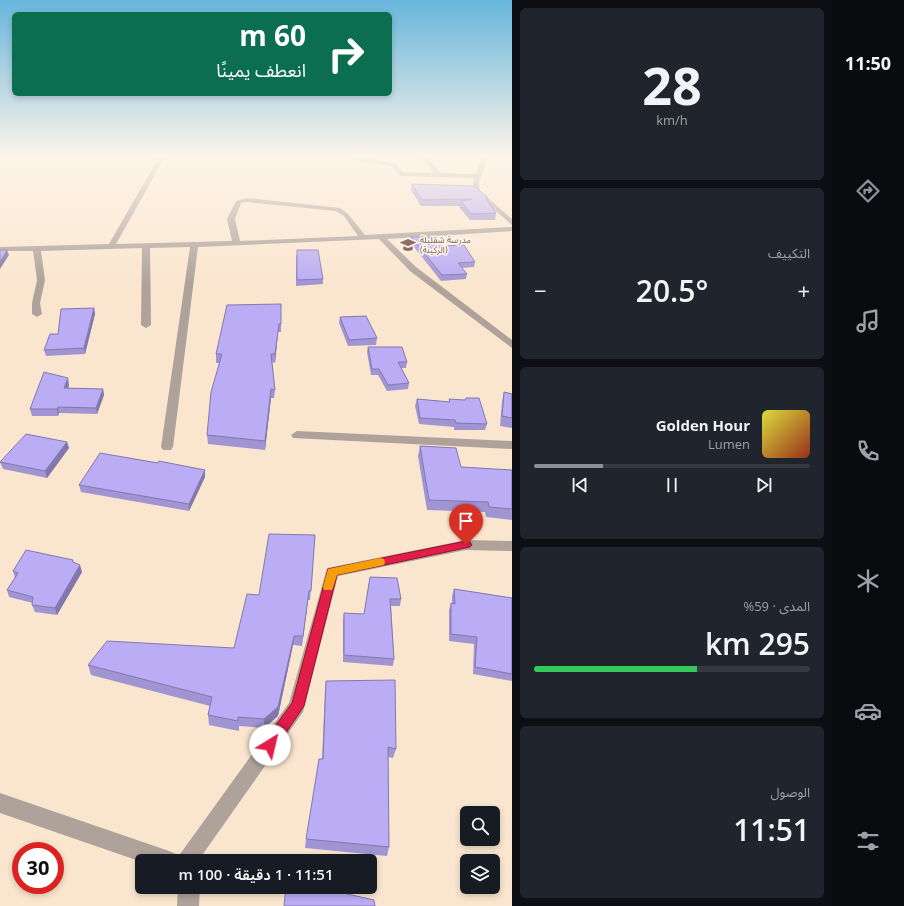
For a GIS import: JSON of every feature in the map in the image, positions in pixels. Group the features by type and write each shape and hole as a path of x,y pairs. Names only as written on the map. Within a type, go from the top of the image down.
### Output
{"street":[{"path":"111,248 138,199"},
{"path":"485,199 512,223"},
{"path":"237,244 231,219 238,202 247,200 338,209 346,215 363,238"},
{"path":"0,249 111,248 194,244 237,244 382,238 512,229"},
{"path":"382,238 413,269 512,345"},
{"path":"167,447 194,244"},
{"path":"146,246 146,325"},
{"path":"37,248 41,280 36,303 37,314"},
{"path":"296,435 512,445"},
{"path":"191,854 298,706 332,572 466,545 512,546"},
{"path":"0,803 149,854"},
{"path":"188,906 189,894"}],"building":[{"path":"422,199 458,199 422,200"},
{"path":"486,199 496,213 471,214 461,201"},
{"path":"411,237 431,237 438,246 464,245 475,262 458,263 467,274 442,275"},
{"path":"0,250 7,250 0,262"},
{"path":"297,250 318,250 323,279 297,280"},
{"path":"281,304 281,324 279,324 275,354 271,354 275,390 271,389 265,441 207,435 211,392 222,354 216,354 227,305"},
{"path":"94,308 84,348 44,350 50,334 58,334 61,309"},
{"path":"366,316 377,338 349,340 340,317"},
{"path":"368,347 402,347 407,362 398,362 409,383 388,385 379,369 372,369"},
{"path":"44,372 68,378 64,388 103,389 96,408 58,407 57,409 30,409"},
{"path":"504,392 512,394 512,418 502,416"},
{"path":"466,398 479,398 487,424 456,423 455,420 420,418 417,399 450,402 449,399 465,400"},
{"path":"26,434 67,442 45,471 0,462"},
{"path":"420,446 456,448 461,467 512,470 512,509 489,507 488,502 429,500"},
{"path":"100,453 158,463 159,461 205,470 189,504 79,485"},
{"path":"269,534 315,535 311,591 309,591 303,636 294,636 278,707 264,719 238,717 238,721 208,715 212,697 88,665 107,641 234,648 247,594 259,595"},
{"path":"26,550 73,560 73,562 80,565 55,608 32,605 33,597 7,590 18,573 13,571"},
{"path":"370,577 397,578 401,599 390,599 394,659 344,655 344,613 364,614"},
{"path":"454,589 512,598 512,674 475,667 477,637 451,634 451,603 455,604"},
{"path":"395,680 396,749 388,747 389,847 306,839 319,759 323,759 326,681"},
{"path":"285,894 347,894 374,900 375,906 284,906"}],"slow traffic":[{"path":"328,587 332,572 380,562"}],"place":[{"name":"مدرسة شقليلة (الركينة)","path":"408,245"}],"route":[{"path":"270,745 298,706 332,572 466,545"}]}
